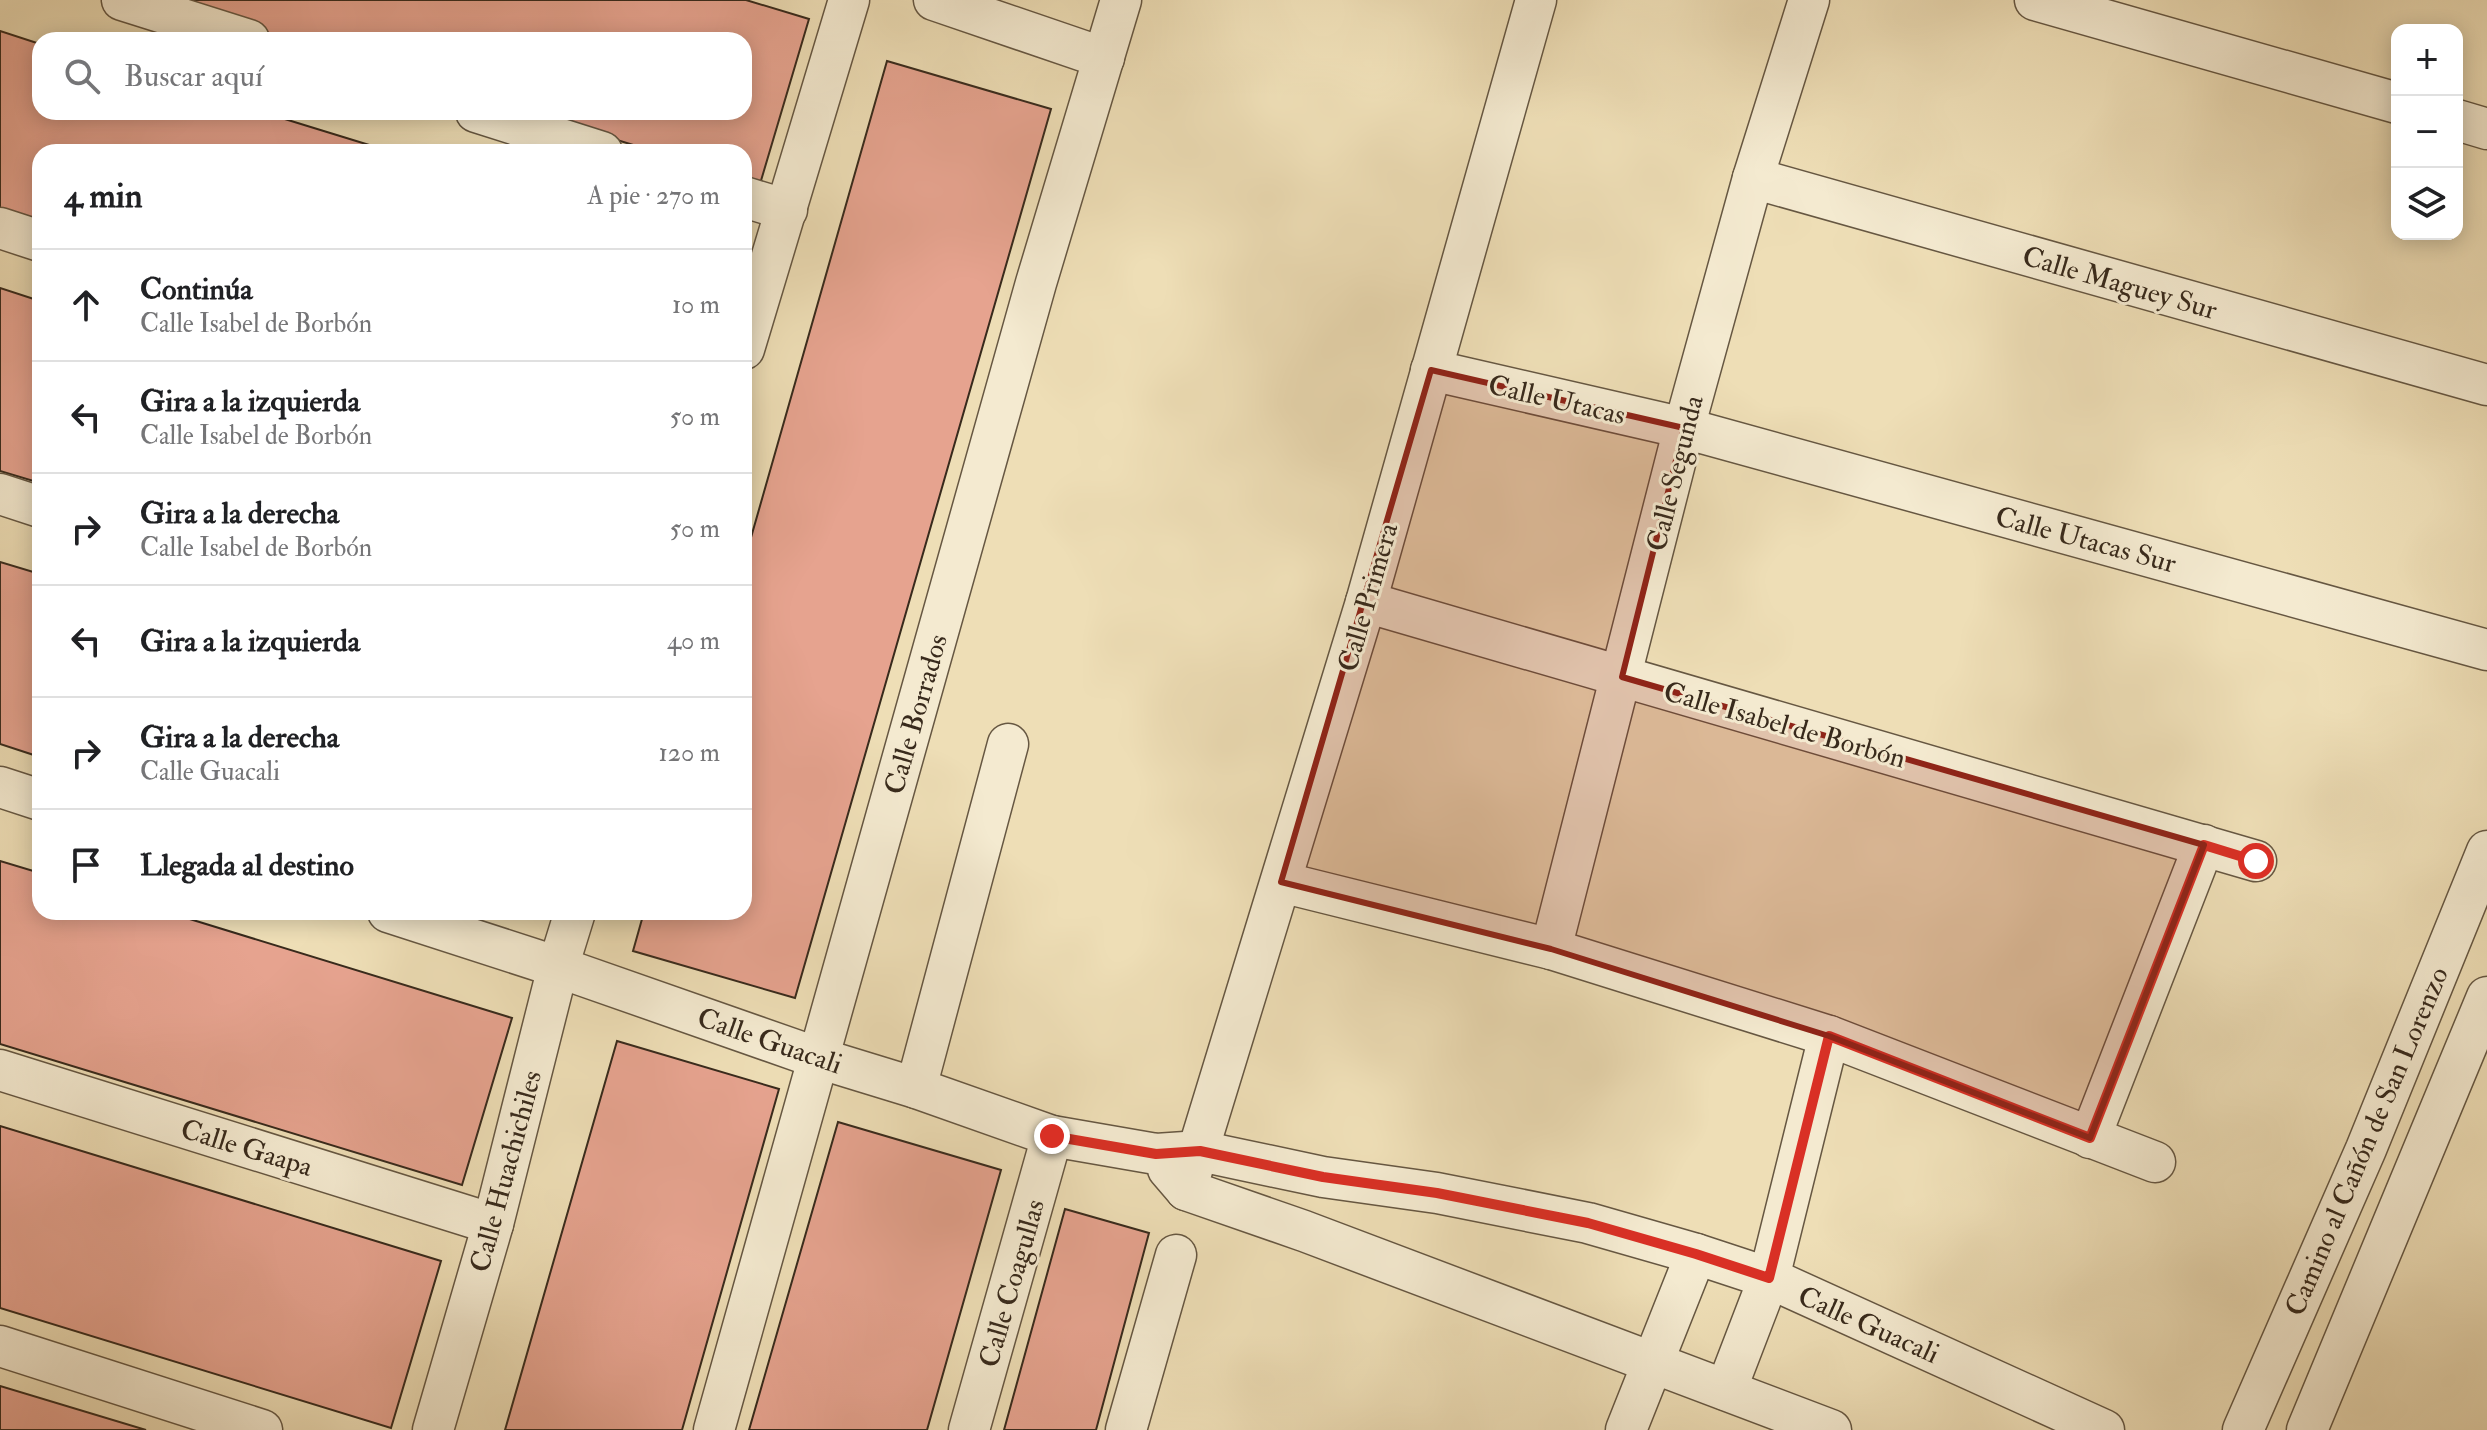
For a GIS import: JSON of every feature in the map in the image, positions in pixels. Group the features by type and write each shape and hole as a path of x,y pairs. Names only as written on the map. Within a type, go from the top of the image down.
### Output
{"street":[{"path":"122,0 224,32"},
{"path":"752,323 849,0"},
{"path":"934,0 1104,58"},
{"name":"Calle Borrados","path":"714,1430 1036,283 1121,0"},
{"name":"Calle Primera","path":"1186,1190 1366,602 1536,0"},
{"name":"Calle Segunda","path":"1551,949 1684,428 1753,178 1809,0"},
{"path":"2035,0 2391,101"},
{"path":"501,120 577,144"},
{"path":"2463,122 2487,129"},
{"name":"Calle Maguey Sur","path":"1753,178 2487,385"},
{"path":"752,199 787,210"},
{"path":"0,228 32,238"},
{"name":"Calle Utacas","path":"1431,370 1684,428"},
{"name":"Calle Utacas Sur","path":"1684,428 2487,650"},
{"path":"0,494 32,504"},
{"name":"Calle Isabel de Borbón","path":"1366,602 2256,861"},
{"path":"916,1088 1008,744"},
{"path":"0,787 32,797"},
{"path":"2090,1138 2204,845"},
{"name":"Camino al Cañón de San Lorenzo","path":"2243,1430 2366,1149 2487,851"},
{"path":"1281,882 1551,949 1829,1036 2155,1162"},
{"name":"Calle Guacali","path":"413,920 1052,1136 1156,1154 1200,1151 1323,1177 1437,1193 1588,1223 1696,1254 1769,1278 2104,1430"},
{"name":"Calle Huachichiles","path":"433,1430 493,1224 573,920"},
{"name":"Camino al Cañón de San Lorenzo","path":"2307,1430 2487,997"},
{"path":"1726,1390 1769,1278 1829,1036"},
{"name":"Calle Gaapa","path":"0,1070 493,1224"},
{"name":"Calle Coagullas","path":"969,1430 1052,1136"},
{"path":"1156,1154 1186,1190 1304,1231 1831,1430"},
{"path":"1304,1231 1323,1177"},
{"path":"1626,1430 1696,1254"},
{"path":"1126,1430 1176,1255"},
{"path":"0,1346 262,1430"}],"highlighted area":[{"path":"1431,370 1684,428 1622,677 2204,845 2090,1138 1829,1036 1551,949 1281,882"}],"building":[{"path":"162,0 746,0 809,19 760,184 752,182 752,144 630,144 552,120 752,120 752,32 266,32"},
{"path":"0,31 32,41 32,120 288,120 366,144 32,144 32,221 0,211"},
{"path":"887,61 1051,109 795,998 633,951 642,920 752,920 752,534"},
{"path":"0,288 32,298 32,481 0,471"},
{"path":"0,562 32,572 32,754 0,744"},
{"path":"0,861 32,871 32,920 193,920 512,1018 462,1185 0,1044"},
{"path":"617,1041 779,1089 682,1430 505,1430"},
{"path":"838,1122 1001,1170 927,1430 749,1430"},
{"path":"0,1126 441,1261 391,1428 0,1308"},
{"path":"1065,1209 1149,1233 1096,1430 1004,1430"},
{"path":"0,1386 146,1430 0,1430"}],"route":[{"path":"1052,1136 1156,1154 1200,1151 1323,1177 1437,1193 1588,1223 1769,1278 1829,1036 2090,1138 2204,845 2256,861"}]}
